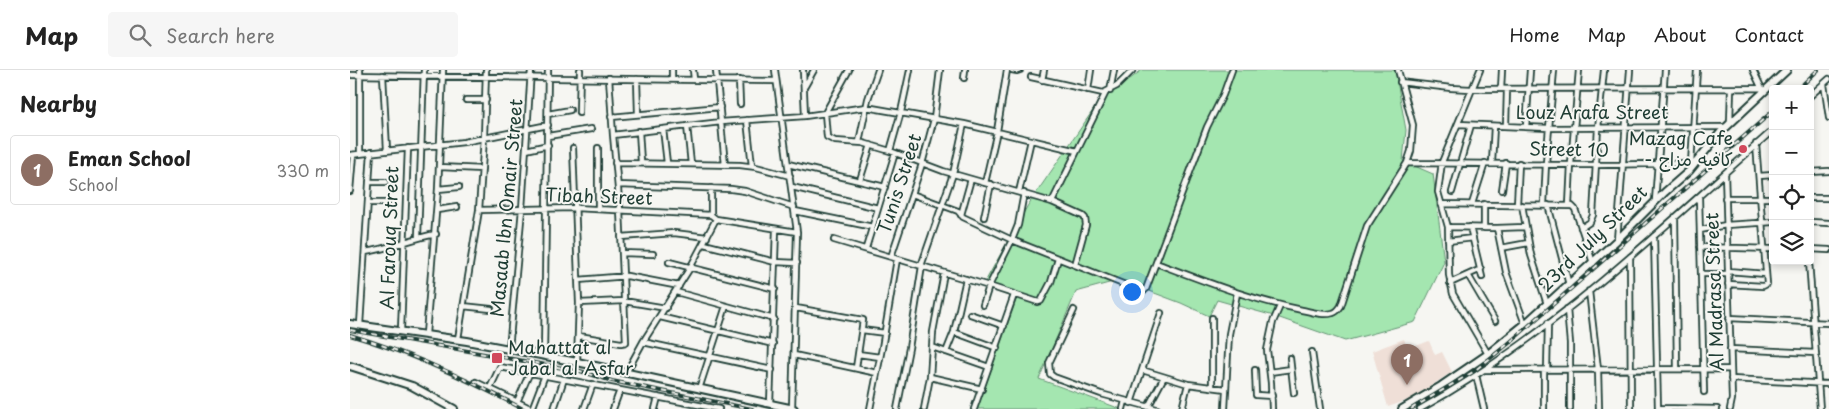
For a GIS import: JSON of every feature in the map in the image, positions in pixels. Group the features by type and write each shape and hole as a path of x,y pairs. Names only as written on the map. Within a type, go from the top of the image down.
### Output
{"street":[{"path":"418,237 424,70"},
{"path":"426,334 436,234 443,70"},
{"path":"458,339 479,210 486,70"},
{"path":"516,70 516,77"},
{"name":"Masaab Ibn Omair Street","path":"509,349 522,209 531,70"},
{"path":"544,356 548,70"},
{"path":"580,70 580,114"},
{"path":"672,70 672,79"},
{"path":"694,70 694,80"},
{"path":"716,70 725,165"},
{"path":"350,324 458,339 577,362 793,409 797,232 774,70"},
{"path":"803,70 805,116"},
{"path":"805,87 814,70"},
{"path":"849,70 825,113 827,137 835,141 859,142 890,150 922,164 953,174 1052,202 1085,218 1085,229 1075,265"},
{"path":"859,142 866,107 878,70"},
{"path":"890,150 910,70"},
{"name":"Tunis Street","path":"891,257 922,164 934,119 940,70"},
{"path":"964,78 965,70"},
{"path":"985,183 997,131 1007,70"},
{"path":"1012,70 1020,70"},
{"path":"1042,80 1044,70"},
{"path":"1088,90 1091,70"},
{"path":"1052,202 1108,91 1114,70"},
{"path":"1031,77 1088,90 1108,91 1117,86 1133,70"},
{"path":"912,194 958,210 961,215 1012,240 1141,292 1145,291 1207,127 1223,95 1232,70"},
{"path":"1156,264 1280,306 1322,314 1333,313 1338,310 1342,306 1368,226 1407,163 1413,142 1413,125 1398,70"},
{"path":"1480,70 1442,162 1438,181 1441,204 1448,227 1450,283 1457,303 1488,354"},
{"path":"1501,89 1502,70"},
{"path":"1526,127 1530,70"},
{"path":"1554,70 1546,163 1546,205 1569,285"},
{"path":"1579,70 1571,164 1571,206 1593,263"},
{"path":"1581,228 1590,222 1593,215 1598,128 1604,70"},
{"path":"1617,240 1630,70"},
{"path":"1655,201 1666,70"},
{"path":"1693,162 1693,127 1697,70"},
{"path":"1752,70 1763,90"},
{"name":"23rd July Street","path":"1402,409 1441,386 1488,354 1525,324 1593,263 1655,201 1689,171 1693,162 1728,124 1784,71"},
{"path":"350,75 359,73 403,73 424,76 776,81"},
{"path":"359,73 360,154"},
{"path":"382,74 387,150"},
{"path":"579,336 625,343 626,340 620,210 609,78"},
{"path":"637,79 638,114"},
{"path":"1814,93 1829,79"},
{"path":"739,80 740,104"},
{"path":"1400,82 1471,89 1763,90"},
{"path":"1824,84 1829,116"},
{"path":"1506,126 1507,89"},
{"path":"1728,124 1730,89"},
{"path":"466,100 486,100"},
{"path":"612,117 720,107"},
{"path":"613,134 721,122 805,116 866,107 964,124 1077,151"},
{"path":"548,114 570,110"},
{"path":"747,120 752,166"},
{"path":"897,409 910,348 922,266 953,174 964,124"},
{"name":"Louz Arafa Street","path":"1458,124 1598,128 1693,127 1728,124"},
{"path":"350,191 351,155 484,138 548,125"},
{"path":"1452,192 1471,125"},
{"path":"687,126 691,164"},
{"path":"1492,163 1494,126"},
{"path":"548,136 590,129"},
{"path":"663,129 666,163"},
{"path":"640,131 641,162"},
{"path":"1422,408 1484,370 1589,291 1699,197 1769,133"},
{"path":"983,305 989,286 1012,240 1020,215 1031,140"},
{"path":"1728,284 1766,285 1756,144"},
{"path":"526,150 548,145"},
{"path":"860,180 871,145"},
{"name":"Al Farouq Street","path":"401,330 408,148"},
{"path":"573,148 579,303 577,362"},
{"path":"598,148 598,209"},
{"path":"360,325 371,152"},
{"path":"866,248 895,153"},
{"path":"615,162 752,166 790,176"},
{"name":"Street 10","path":"1407,163 1460,162 1596,165 1693,162"},
{"path":"1472,204 1485,163"},
{"path":"1502,190 1506,163"},
{"path":"1519,163 1519,205 1535,271 1547,304"},
{"path":"788,164 885,187"},
{"path":"440,167 482,169"},
{"path":"1814,172 1829,171"},
{"name":"Al Madrasa Street","path":"1725,173 1732,399 1730,409"},
{"path":"1759,176 1769,175"},
{"path":"961,215 971,179"},
{"path":"370,182 386,182"},
{"path":"984,217 991,184"},
{"path":"618,185 739,190 795,209 872,226"},
{"path":"438,189 459,187"},
{"path":"792,187 878,208"},
{"path":"711,188 711,215 716,219 797,232"},
{"path":"1699,197 1704,392"},
{"path":"1726,198 1769,198"},
{"path":"1814,198 1829,198"},
{"path":"368,203 387,202"},
{"path":"1441,204 1571,206"},
{"path":"1484,204 1484,228"},
{"path":"437,210 456,207"},
{"name":"Tibah Street","path":"479,210 575,208 711,215"},
{"path":"1676,217 1677,369"},
{"path":"626,373 643,342 676,292 716,219"},
{"path":"1700,230 1726,225 1769,222"},
{"path":"1814,222 1829,222"},
{"path":"1448,227 1525,227"},
{"path":"1470,227 1482,277"},
{"path":"1497,228 1506,272 1525,324"},
{"path":"770,404 776,229"},
{"path":"365,252 376,251 418,237 436,234"},
{"path":"621,237 674,234 707,237"},
{"path":"1654,236 1658,408 1717,409"},
{"path":"1448,241 1473,238"},
{"path":"834,240 866,248 1040,302 1051,282 1058,259"},
{"path":"1501,248 1528,243"},
{"path":"704,244 775,262 797,263"},
{"path":"1700,247 1769,249"},
{"path":"1814,250 1829,250"},
{"path":"622,254 653,254"},
{"path":"1630,257 1631,409"},
{"path":"870,409 897,258"},
{"path":"669,262 775,289"},
{"path":"1809,265 1820,409"},
{"path":"1450,283 1480,269"},
{"path":"924,409 930,377 933,332 944,273"},
{"path":"1701,274 1766,274"},
{"path":"1468,275 1495,321"},
{"path":"578,280 632,276 679,286"},
{"path":"946,352 954,332 966,279"},
{"path":"1589,291 1598,370 1599,409"},
{"path":"676,292 774,319"},
{"path":"1224,409 1229,334 1237,293"},
{"path":"974,409 997,348 1014,295"},
{"path":"579,303 624,301 666,308"},
{"path":"463,306 491,309"},
{"path":"700,389 726,306"},
{"path":"1272,409 1267,350 1273,322 1280,306"},
{"path":"796,308 861,319 863,322 856,368"},
{"path":"1566,309 1570,343 1570,409"},
{"path":"1074,310 1049,363 1050,374 1131,403 1156,409"},
{"path":"1131,403 1161,313"},
{"path":"970,314 1004,326"},
{"path":"660,317 773,344"},
{"path":"1212,318 1212,387"},
{"path":"1729,318 1829,323"},
{"path":"1544,409 1548,323"},
{"path":"862,330 885,333"},
{"path":"954,332 997,348"},
{"path":"643,342 772,370"},
{"path":"932,347 989,367"},
{"path":"1730,349 1816,353"},
{"path":"1312,352 1320,409"},
{"path":"858,354 880,357"},
{"path":"794,355 877,373"},
{"path":"1290,358 1294,393"},
{"path":"350,366 412,386 454,409"},
{"path":"490,388 500,367 719,409"},
{"path":"1270,372 1291,369"},
{"path":"1484,370 1731,369"},
{"path":"1142,370 1188,384 1226,389"},
{"path":"1255,370 1256,396 1272,396"},
{"path":"517,402 530,372"},
{"path":"476,382 532,409 545,375"},
{"path":"1476,375 1484,409"},
{"path":"930,377 982,389"},
{"path":"1148,407 1164,377"},
{"path":"554,409 564,379"},
{"path":"1731,379 1829,384"},
{"path":"584,409 593,384"},
{"path":"1182,409 1188,384"},
{"path":"613,409 620,390"},
{"path":"655,409 658,397"},
{"path":"1123,409 1125,401"}],"shaded area":[{"path":"1404,339 1408,349 1429,341 1435,355 1442,352 1452,372 1411,399 1388,407 1372,351"}],"green space":[{"path":"1142,70 1395,70 1406,130 1403,161 1433,174 1444,262 1415,322 1345,341 1274,316 1217,300 1209,316 1181,303 1120,280 1076,292 1039,379 1121,409 977,409 1018,295 985,282 1028,205 1098,103"}],"railway":[{"path":"1802,85 1818,70"},
{"path":"1411,409 1473,372 1508,344 1769,115"},
{"path":"350,330 580,371 612,381 752,409"},
{"path":"350,335 395,350 438,368 481,387 523,409"}],"place":[{"name":"Mazag Cafe - كافيه مزاج","path":"1743,149"},
{"name":"Mahattat al Jabal al Asfar","path":"497,358"},
{"name":"Eman School","path":"1407,385"}]}
